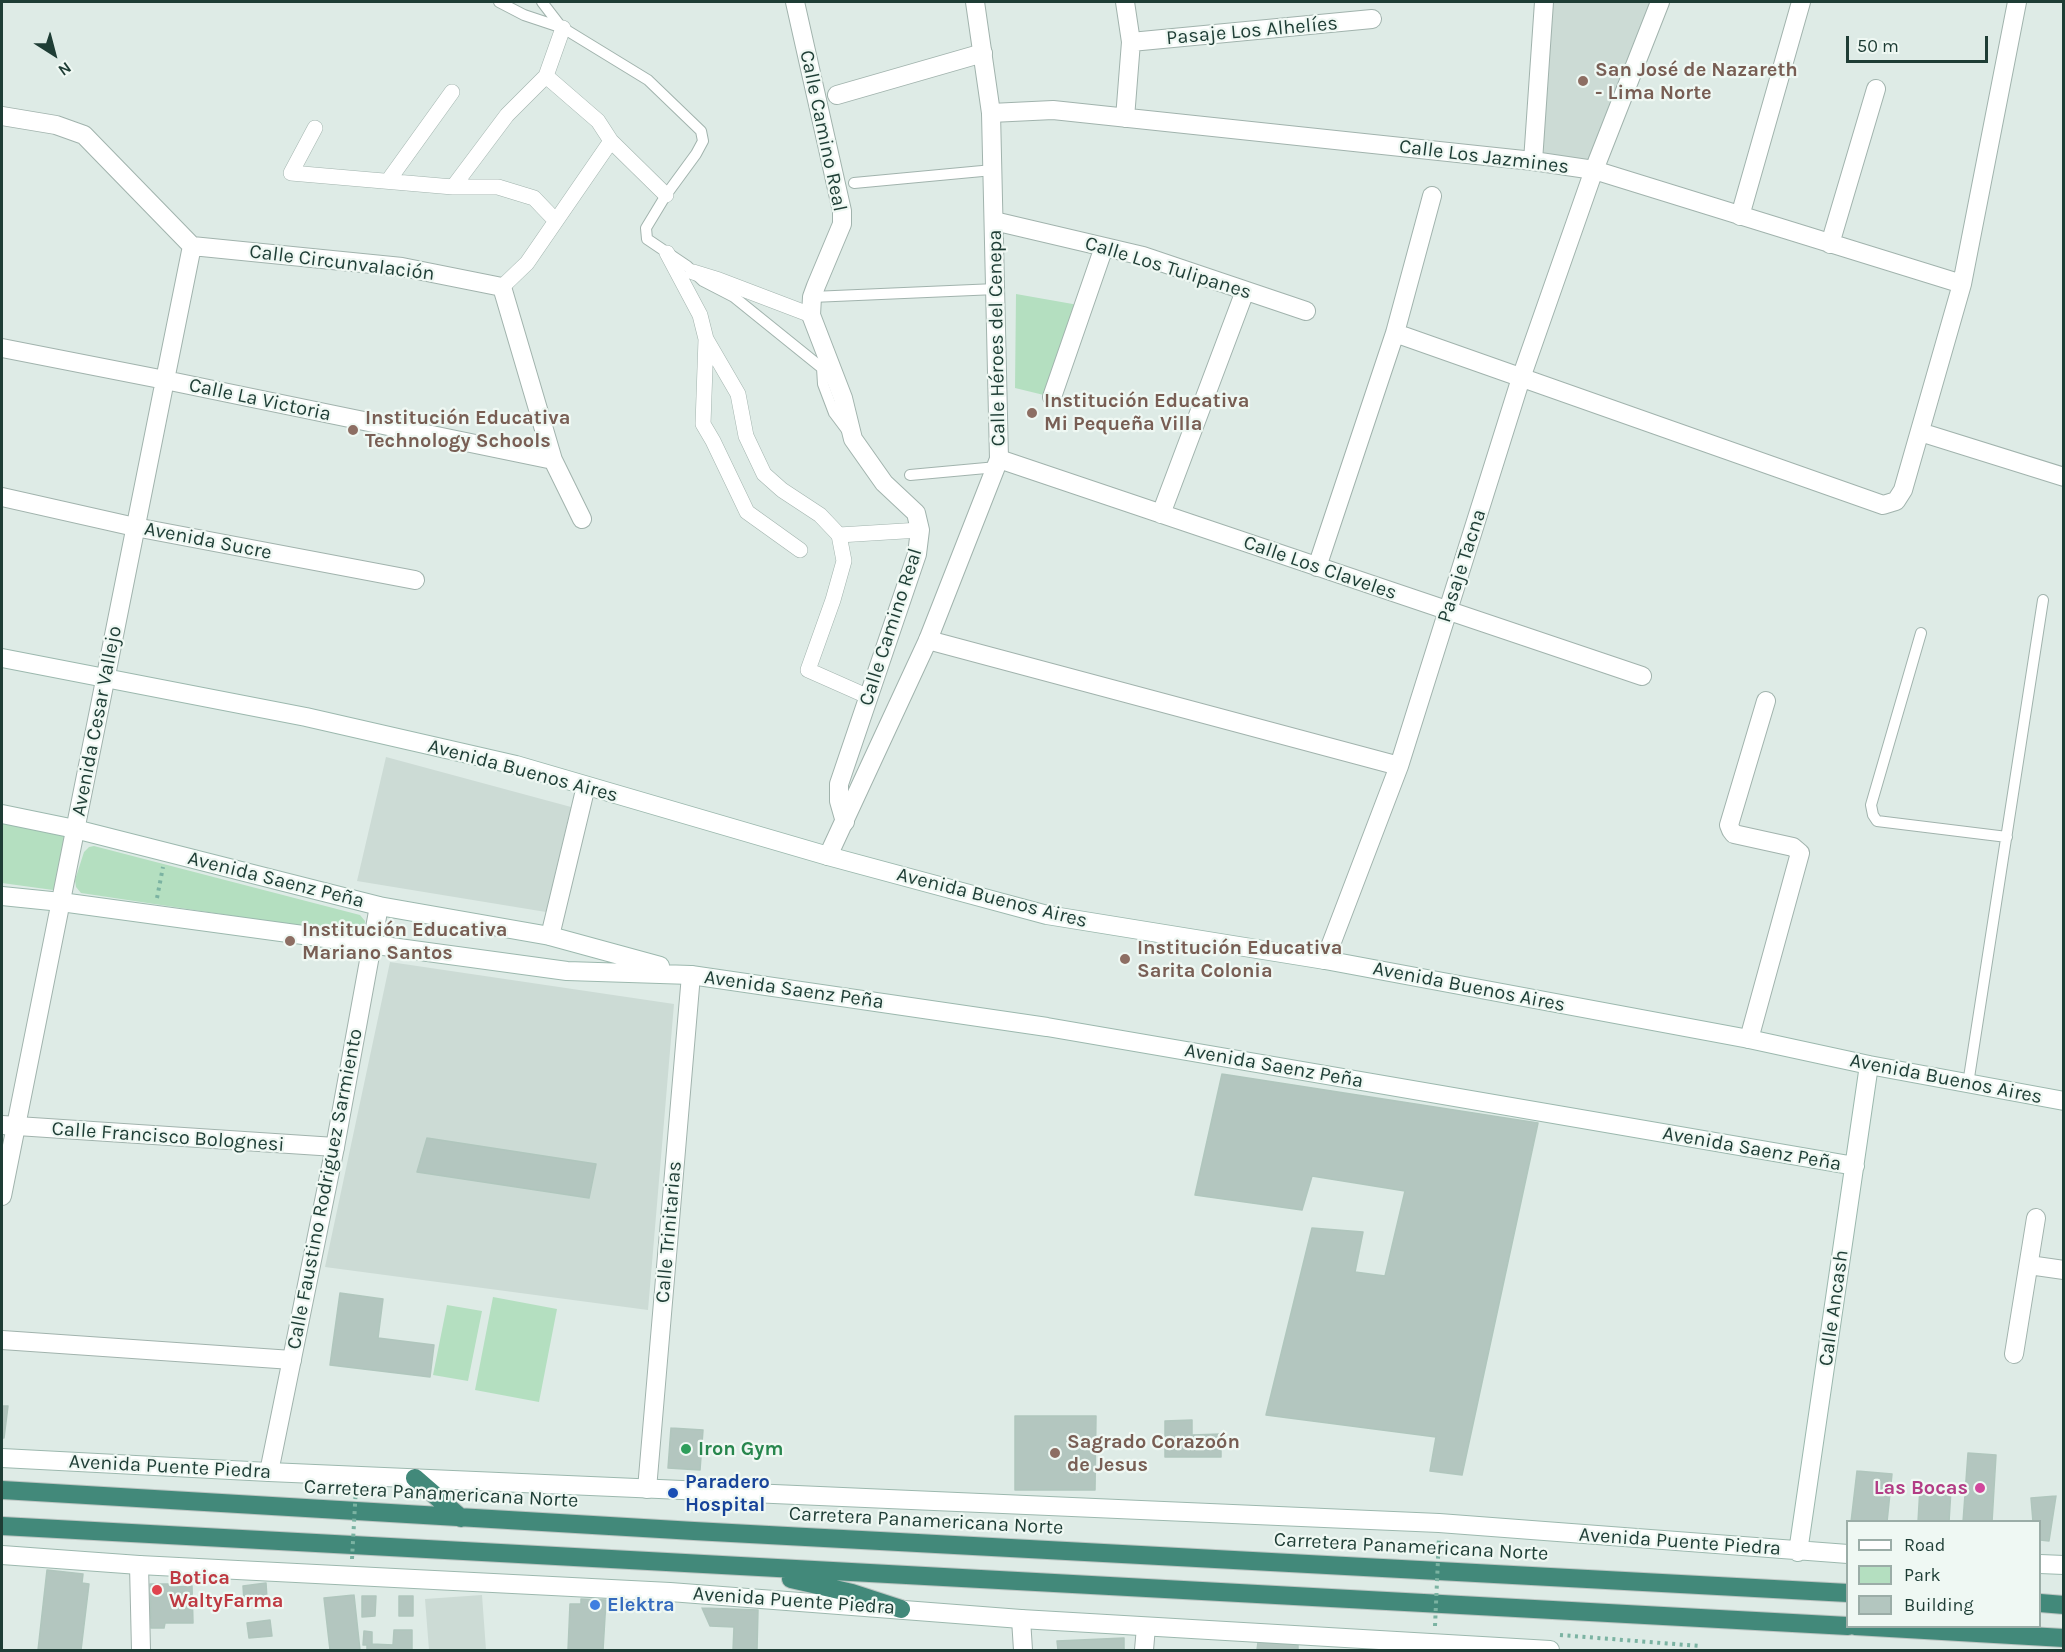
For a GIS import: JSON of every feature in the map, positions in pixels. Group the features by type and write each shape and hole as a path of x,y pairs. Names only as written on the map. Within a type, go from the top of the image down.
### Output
{"highway":[{"path":"415,1478 461,1518"},
{"name":"Carretera Panamericana Norte","path":"2,1490 461,1518 1846,1593"},
{"path":"2,1527 1846,1626"},
{"path":"742,1568 852,1593 901,1609"},
{"path":"2041,1604 2064,1605"},
{"path":"1890,1628 2064,1638"}],"street":[{"name":"Calle Camino Real","path":"795,2 842,212 842,224 812,306 843,398 853,440 884,483 916,513 920,530 917,554 839,784 838,801 844,822"},
{"name":"Calle Héroes del Cenepa","path":"828,856 928,640 998,463 991,113 975,2"},
{"path":"1125,2 1131,42 1125,118"},
{"path":"1533,161 1544,2"},
{"name":"Pasaje Tacna","path":"1325,960 1399,766 1521,378 1594,170 1660,2"},
{"path":"1740,216 1801,2"},
{"path":"1395,333 1883,505 1896,501 1903,490 1962,284 2017,2"},
{"name":"Pasaje Los Alhelíes","path":"1131,42 1372,19"},
{"path":"453,187 507,115 546,76 563,28"},
{"path":"837,95 983,52"},
{"path":"546,76 598,121 611,141 666,195"},
{"path":"1830,244 1876,89"},
{"path":"388,181 452,92"},
{"name":"Calle Los Jazmines","path":"991,113 1053,110 1533,161 1594,170 1962,284"},
{"path":"2,116 56,124 84,135 192,246"},
{"path":"315,128 291,173 453,187 498,187 534,198 555,220"},
{"path":"582,519 553,460 502,288 527,263 611,141"},
{"path":"1317,567 1395,333 1432,196"},
{"name":"Calle Los Tulipanes","path":"994,221 1143,256 1306,311"},
{"name":"Calle Circunvalación","path":"192,246 402,267 502,288"},
{"name":"Avenida Cesar Vallejo","path":"2,1197 8,1126 61,902 192,246"},
{"path":"1052,397 1104,247"},
{"path":"667,253 700,315 706,339 703,424 747,512 800,550"},
{"path":"693,272 812,306"},
{"path":"1161,514 1245,291"},
{"path":"706,339 738,394 746,436 764,474 782,490 820,515 839,536 844,561 808,670 869,697"},
{"name":"Calle La Victoria","path":"2,348 553,460"},
{"path":"1920,432 2064,477"},
{"name":"Calle Los Claveles","path":"998,463 1161,514 1642,676"},
{"name":"Avenida Sucre","path":"2,497 135,527 415,580"},
{"path":"839,536 920,530"},
{"path":"928,640 1399,766"},
{"name":"Avenida Buenos Aires","path":"2,658 306,717 516,765 828,856 1047,915 1325,960 1749,1039 1869,1065 2064,1101"},
{"path":"1749,1039 1800,853 1793,847 1734,834 1729,825 1766,701"},
{"path":"550,936 586,786"},
{"name":"Avenida Saenz Peña","path":"2,814 75,829 379,906 550,936 691,975"},
{"name":"Avenida Saenz Peña","path":"2,896 61,902 567,971 691,975 1047,1027 1855,1166"},
{"name":"Calle Faustino Rodriguez Sarmiento","path":"269,1472 335,1147 379,906"},
{"name":"Calle Trinitarias","path":"647,1489 691,975"},
{"name":"Calle Ancash","path":"1798,1552 1869,1065"},
{"name":"Calle Francisco Bolognesi","path":"8,1126 335,1147"},
{"path":"2014,1354 2036,1218"},
{"path":"2029,1264 2064,1270"},
{"path":"2,1340 292,1360"},
{"name":"Avenida Puente Piedra","path":"2,1458 269,1472 1439,1523 1846,1554"},
{"name":"Avenida Puente Piedra","path":"2,1555 139,1565 670,1592 1146,1627 1550,1643"},
{"path":"2041,1563 2064,1565"},
{"path":"139,1565 141,1650"},
{"path":"1021,1619 1023,1650"},
{"path":"1144,1650 1146,1627"}],"lane":[{"path":"499,2 524,15 563,28 648,80 701,131 703,141 646,228 647,239 709,285 734,297 822,368 823,384 834,413 853,440"},
{"path":"542,2 563,28"},
{"path":"854,183 993,170"},
{"path":"812,306 996,288"},
{"path":"910,475 998,463"},
{"path":"1968,1084 2043,600"},
{"path":"1921,633 1871,805 1873,815 1877,821 2007,837"}],"path":[{"path":"154,915 165,852"},
{"path":"352,1559 356,1487"},
{"path":"1438,1537 1435,1626 1447,1627"},
{"path":"1550,1643 1700,1646"}],"shaded area":[{"name":"San José de Nazareth - Lima Norte","path":"1544,2 1657,2 1594,170 1533,161"},
{"path":"386,757 571,807 546,912 357,881"},
{"path":"390,962 674,1004 648,1310 325,1267"},
{"path":"482,1595 486,1650 429,1650 425,1599"}],"green space":[{"path":"1016,294 1084,306 1052,397 1015,388"},
{"path":"2,818 67,830 56,889 2,883"},
{"path":"94,846 360,915 365,921 364,930 354,934 81,893 76,887 75,880 84,852"},
{"path":"493,1297 557,1309 539,1402 475,1390"},
{"path":"447,1305 482,1311 468,1381 433,1375"}],"building":[{"path":"1222,1074 1538,1123 1462,1475 1430,1471 1436,1437 1266,1415 1312,1228 1363,1232 1355,1272 1385,1276 1405,1191 1312,1176 1302,1210 1195,1195"},
{"path":"427,1138 596,1164 589,1198 417,1172"},
{"path":"340,1293 383,1299 378,1338 434,1345 430,1377 330,1365"},
{"path":"2,1406 8,1406 4,1438 2,1438"},
{"name":"Sagrado Corazoón de Jesus","path":"1015,1416 1096,1416 1095,1490 1015,1490"},
{"path":"1192,1420 1192,1435 1221,1434 1221,1457 1165,1457 1165,1421"},
{"name":"Iron Gym","path":"671,1428 703,1430 700,1470 668,1468"},
{"name":"Las Bocas","path":"1968,1453 1996,1455 1992,1520 1963,1520"},
{"path":"1857,1471 1892,1474 1887,1520 1851,1520"},
{"path":"1920,1487 1951,1489 1949,1520 1918,1520"},
{"path":"2056,1496 2049,1541 2041,1540 2041,1520 2033,1520 2031,1498"},
{"path":"47,1570 83,1574 82,1583 89,1584 81,1650 38,1650"},
{"path":"266,1583 267,1599 244,1601 243,1586"},
{"path":"150,1584 192,1586 193,1623 165,1623 164,1628 151,1628"},
{"path":"354,1595 360,1650 330,1650 324,1598"},
{"path":"362,1596 376,1596 375,1616 362,1617"},
{"path":"399,1596 413,1596 413,1616 399,1616"},
{"path":"581,1599 606,1600 603,1650 568,1650 570,1604 581,1604"},
{"path":"702,1608 758,1610 757,1650 733,1650 734,1627 710,1626"},
{"path":"270,1620 272,1636 249,1638 247,1623"},
{"path":"394,1630 412,1630 412,1650 367,1650 367,1645 363,1645 364,1631 372,1632 372,1644 393,1645"},
{"path":"1124,1638 1124,1650 1058,1650 1057,1641"},
{"path":"1258,1642 1298,1645 1298,1650 1257,1650"}],"place":[{"name":"San José de Nazareth - Lima Norte","path":"1583,81"},
{"name":"Institución Educativa Mi Pequeña Villa","path":"1032,413"},
{"name":"Institución Educativa Technology Schools","path":"353,430"},
{"name":"Institución Educativa Mariano Santos","path":"290,941"},
{"name":"Institución Educativa Sarita Colonia","path":"1125,959"},
{"name":"Iron Gym","path":"686,1449"},
{"name":"Sagrado Corazoón de Jesus","path":"1055,1453"},
{"name":"Las Bocas","path":"1980,1488"},
{"name":"Paradero Hospital","path":"673,1493"},
{"name":"Botica WaltyFarma","path":"157,1590"},
{"name":"Elektra","path":"595,1605"}]}
